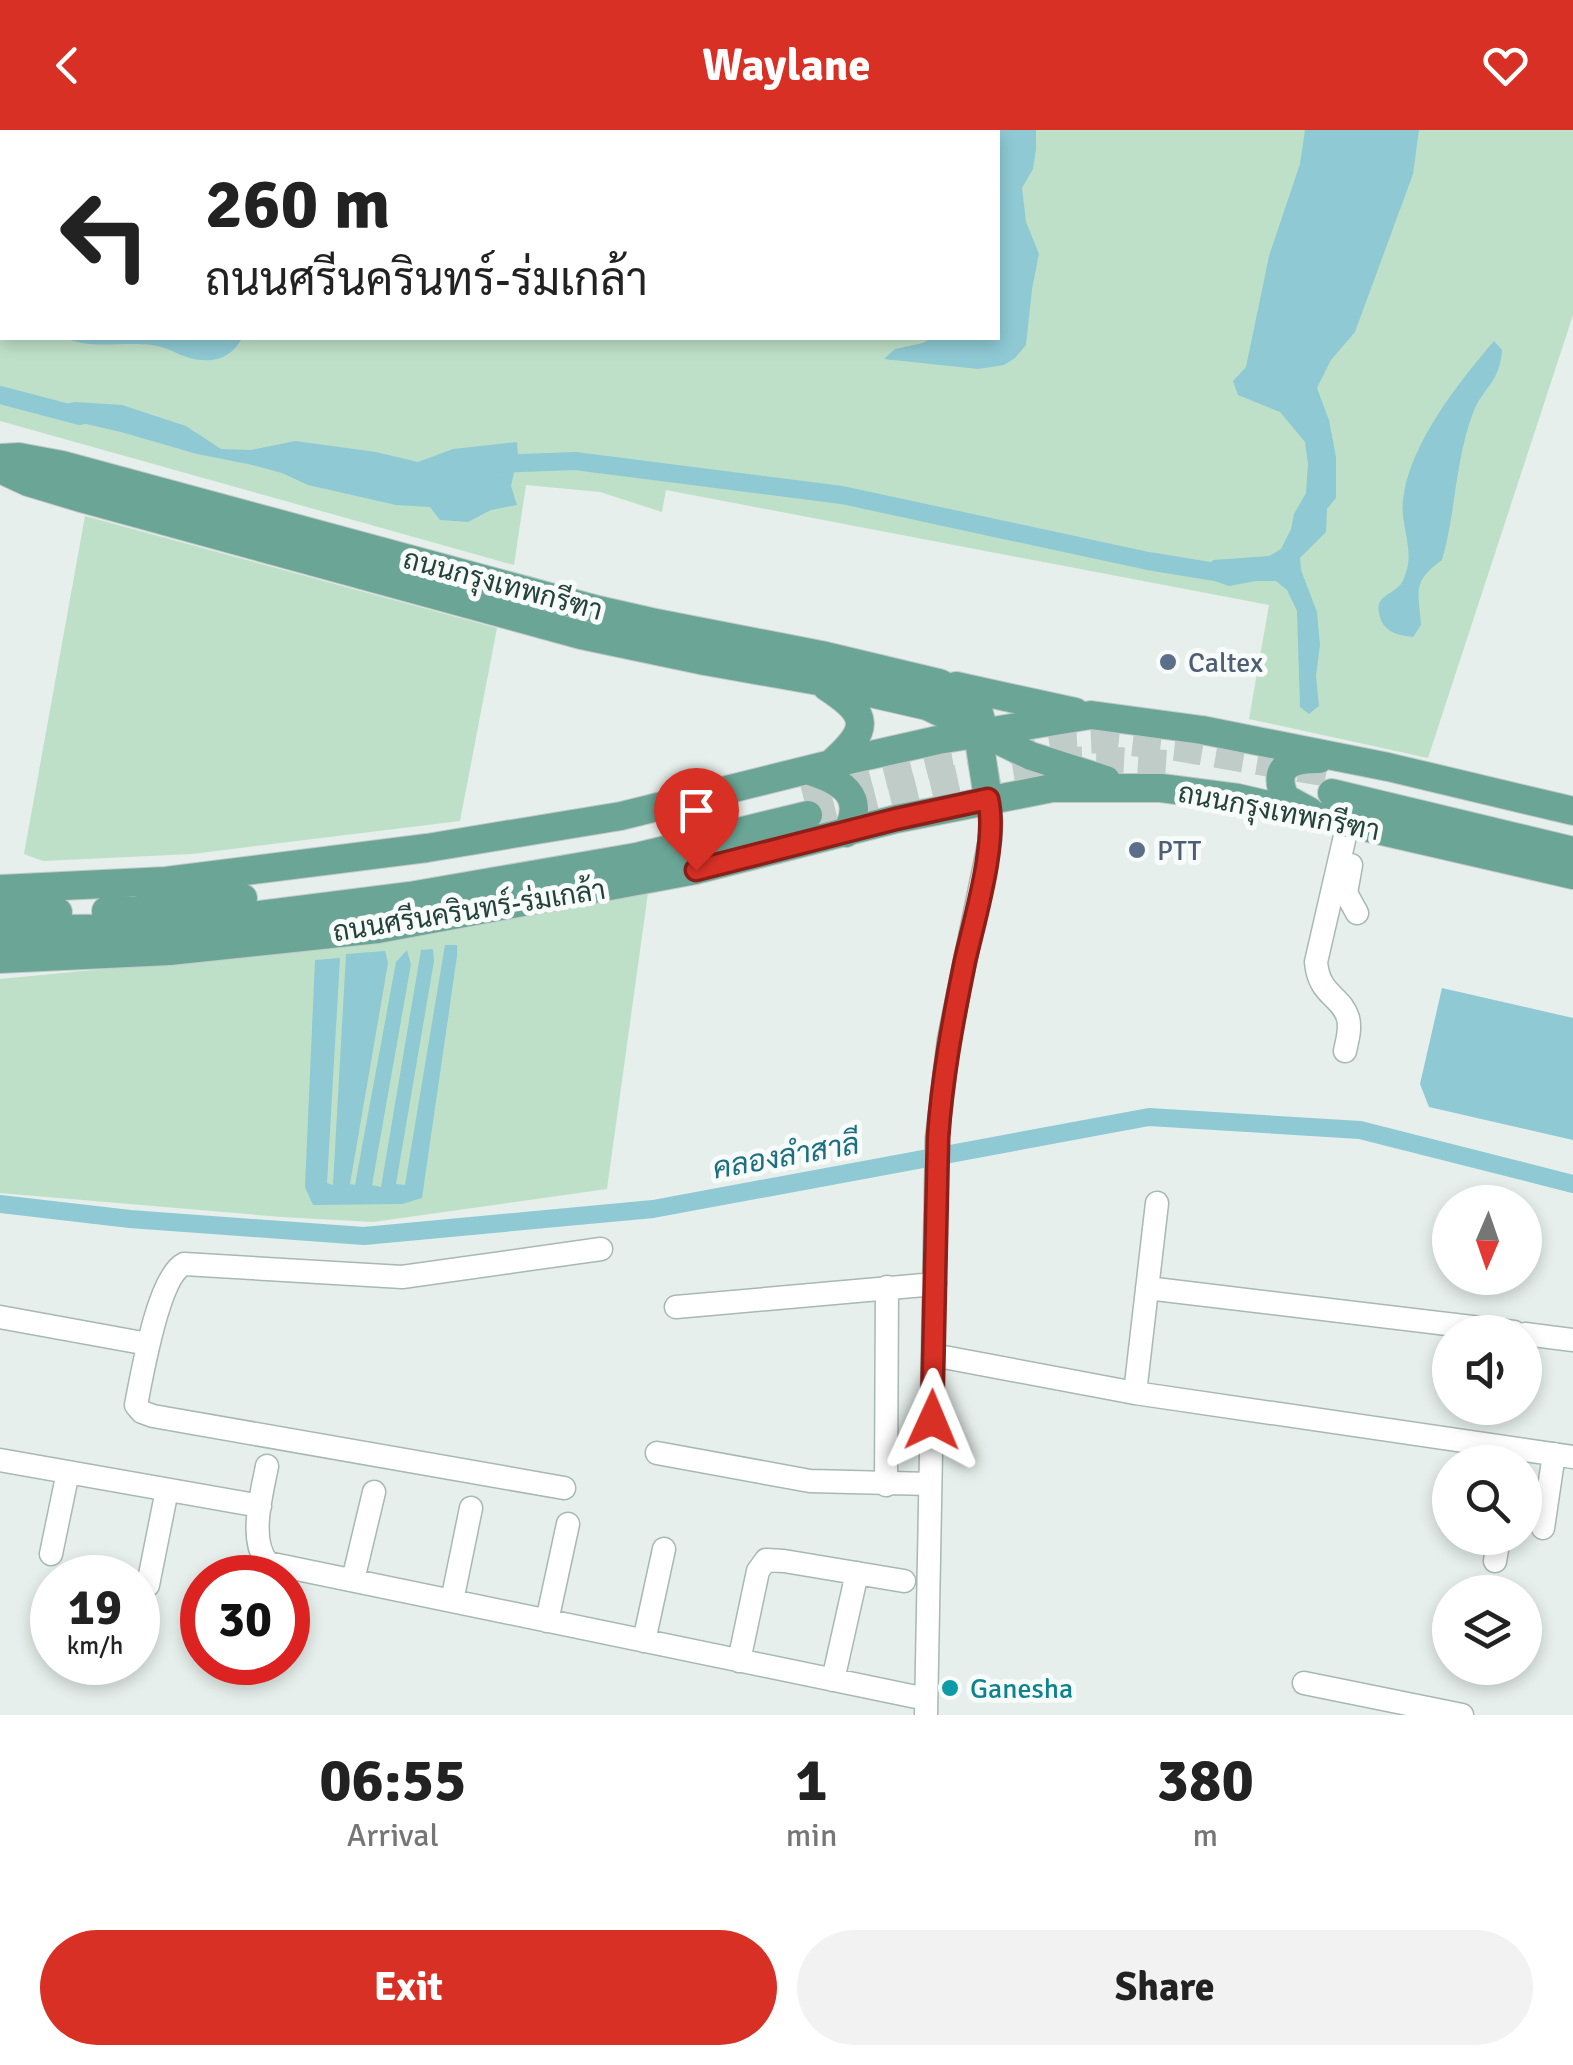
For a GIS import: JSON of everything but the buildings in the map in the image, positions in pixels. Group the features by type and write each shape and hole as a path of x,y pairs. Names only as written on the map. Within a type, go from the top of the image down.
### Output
{"main road":[{"name":"ถนนกรุงเทพกรีฑา","path":"0,458 62,464 495,596 634,648 818,681 926,706 978,732 1092,716 1202,730 1340,799 1573,875"},
{"name":"ถนนกรุงเทพกรีฑา","path":"0,470 81,498 495,596 651,622 938,682 974,703 981,720 978,732 988,799 1052,788 1160,788 1238,798 1573,811"},
{"path":"812,786 850,747 858,736 861,720 852,704 818,681"},
{"path":"938,682 1092,716"},
{"path":"978,732 1031,756 1132,788"},
{"name":"ถนนศรีนครินทร์-ร่มเกล้า","path":"0,913 135,910 406,879 632,839 978,732"},
{"path":"812,786 829,776 847,791 854,817 846,833"},
{"name":"ถนนศรีนครินทร์-ร่มเกล้า","path":"0,889 166,881 428,848 812,786"},
{"name":"ถนนศรีนครินทร์-ร่มเกล้า","path":"0,933 154,928 410,896 636,857 812,786"},
{"name":"ถนนศรีนครินทร์-ร่มเกล้า","path":"0,958 170,951 378,929 696,870 988,799"},
{"name":"ถนนกรุงเทพกรีฑา","path":"1340,799 1573,829"},
{"name":"ถนนกรุงเทพกรีฑา","path":"1340,799 1573,851"}],"street":[{"path":"267,1466 258,1542 260,1554 268,1562 833,1680 926,1707 938,1138 949,1039 990,840 988,799"},
{"path":"1340,799 1346,893 1356,914"},
{"path":"1340,799 1316,962 1320,982 1348,1018 1345,1052"},
{"path":"1135,1392 1157,1203"},
{"path":"564,1488 153,1416 142,1412 136,1404 148,1344 167,1282 174,1269 184,1264 402,1278 601,1248"},
{"path":"676,1307 935,1284"},
{"path":"886,1485 887,1287"},
{"path":"1147,1288 1432,1322"},
{"path":"0,1316 148,1344"},
{"path":"1542,1336 1573,1340"},
{"path":"933,1356 1451,1445"},
{"path":"657,1453 810,1481 930,1484"},
{"path":"1544,1528 1564,1456"},
{"path":"0,1460 260,1506"},
{"path":"52,1554 68,1472"},
{"path":"154,1555 167,1490"},
{"path":"353,1580 374,1492"},
{"path":"452,1601 470,1508"},
{"path":"547,1620 568,1524"},
{"path":"644,1641 664,1549"},
{"path":"740,1660 758,1571 766,1560 904,1581"},
{"path":"833,1680 857,1573"},
{"path":"1304,1683 1371,1706 1462,1715"}],"green space":[{"path":"1000,130 1573,130 1573,315 1428,758 1249,719 1269,605 666,490 662,512 600,492 526,485 514,565 0,421 0,340 1000,340"},
{"path":"85,516 497,628 460,821 192,854 43,861 24,854"},
{"path":"648,893 607,1189 373,1222 0,1193 0,979 289,951"}],"water":[{"path":"1000,130 1036,130 1033,169 1022,188 1026,222 1039,254 1026,345 1004,365 978,369 884,359 895,349 923,343 1000,340"},
{"path":"1305,130 1419,130 1413,174 1355,332 1331,360 1317,388 1329,420 1336,457 1336,498 1327,509 1326,532 1300,558 1317,612 1320,645 1316,676 1319,706 1309,714 1300,707 1297,611 1287,590 1276,581 1229,586 1212,580 1209,568 1213,560 1269,556 1281,549 1306,493 1305,442 1280,412 1238,395 1233,381 1246,367 1269,256 1300,164"},
{"path":"71,340 241,340 234,350 212,360 186,357 152,345"},
{"path":"1494,341 1502,350 1501,361 1467,431 1442,560 1425,575 1419,588 1421,625 1413,637 1394,633 1381,620 1379,606 1401,584 1407,569 1403,500 1407,479 1437,416"},
{"path":"75,402 122,405 186,426 221,449 251,450 295,441 418,462 453,449 517,442 511,486 517,505 491,510 468,522 440,520 430,507 396,505 308,485 282,473 60,418 55,406"},
{"path":"445,945 457,945 457,956 422,1198 402,1204 313,1205 305,1187 315,960 340,958 327,1183 333,1185 346,954 385,951 388,963 350,1184 355,1185 396,962 407,950 411,964 372,1185 381,1187 421,950 433,949 396,1184 405,1185"},
{"path":"1442,988 1573,1018 1573,1140 1429,1107 1420,1084"}],"waterway":[{"path":"0,395 80,416"},
{"path":"495,464 575,461 842,495 1148,561 1234,575"},
{"name":"คลองลำสาลี","path":"0,1204 130,1219 364,1236 653,1209 1149,1117 1360,1130 1573,1184"}],"tunnel":[{"path":"803,796 943,761 1060,741 1104,739 1335,774"},
{"path":"808,815 936,783 1034,765 1092,760 1168,764"}],"place":[{"name":"Caltex","path":"1168,662"},
{"name":"PTT","path":"1137,850"},
{"name":"Ganesha","path":"950,1688"}],"route":[{"path":"696,870 988,799 991,822 987,854 941,1093 932,1420"}]}
